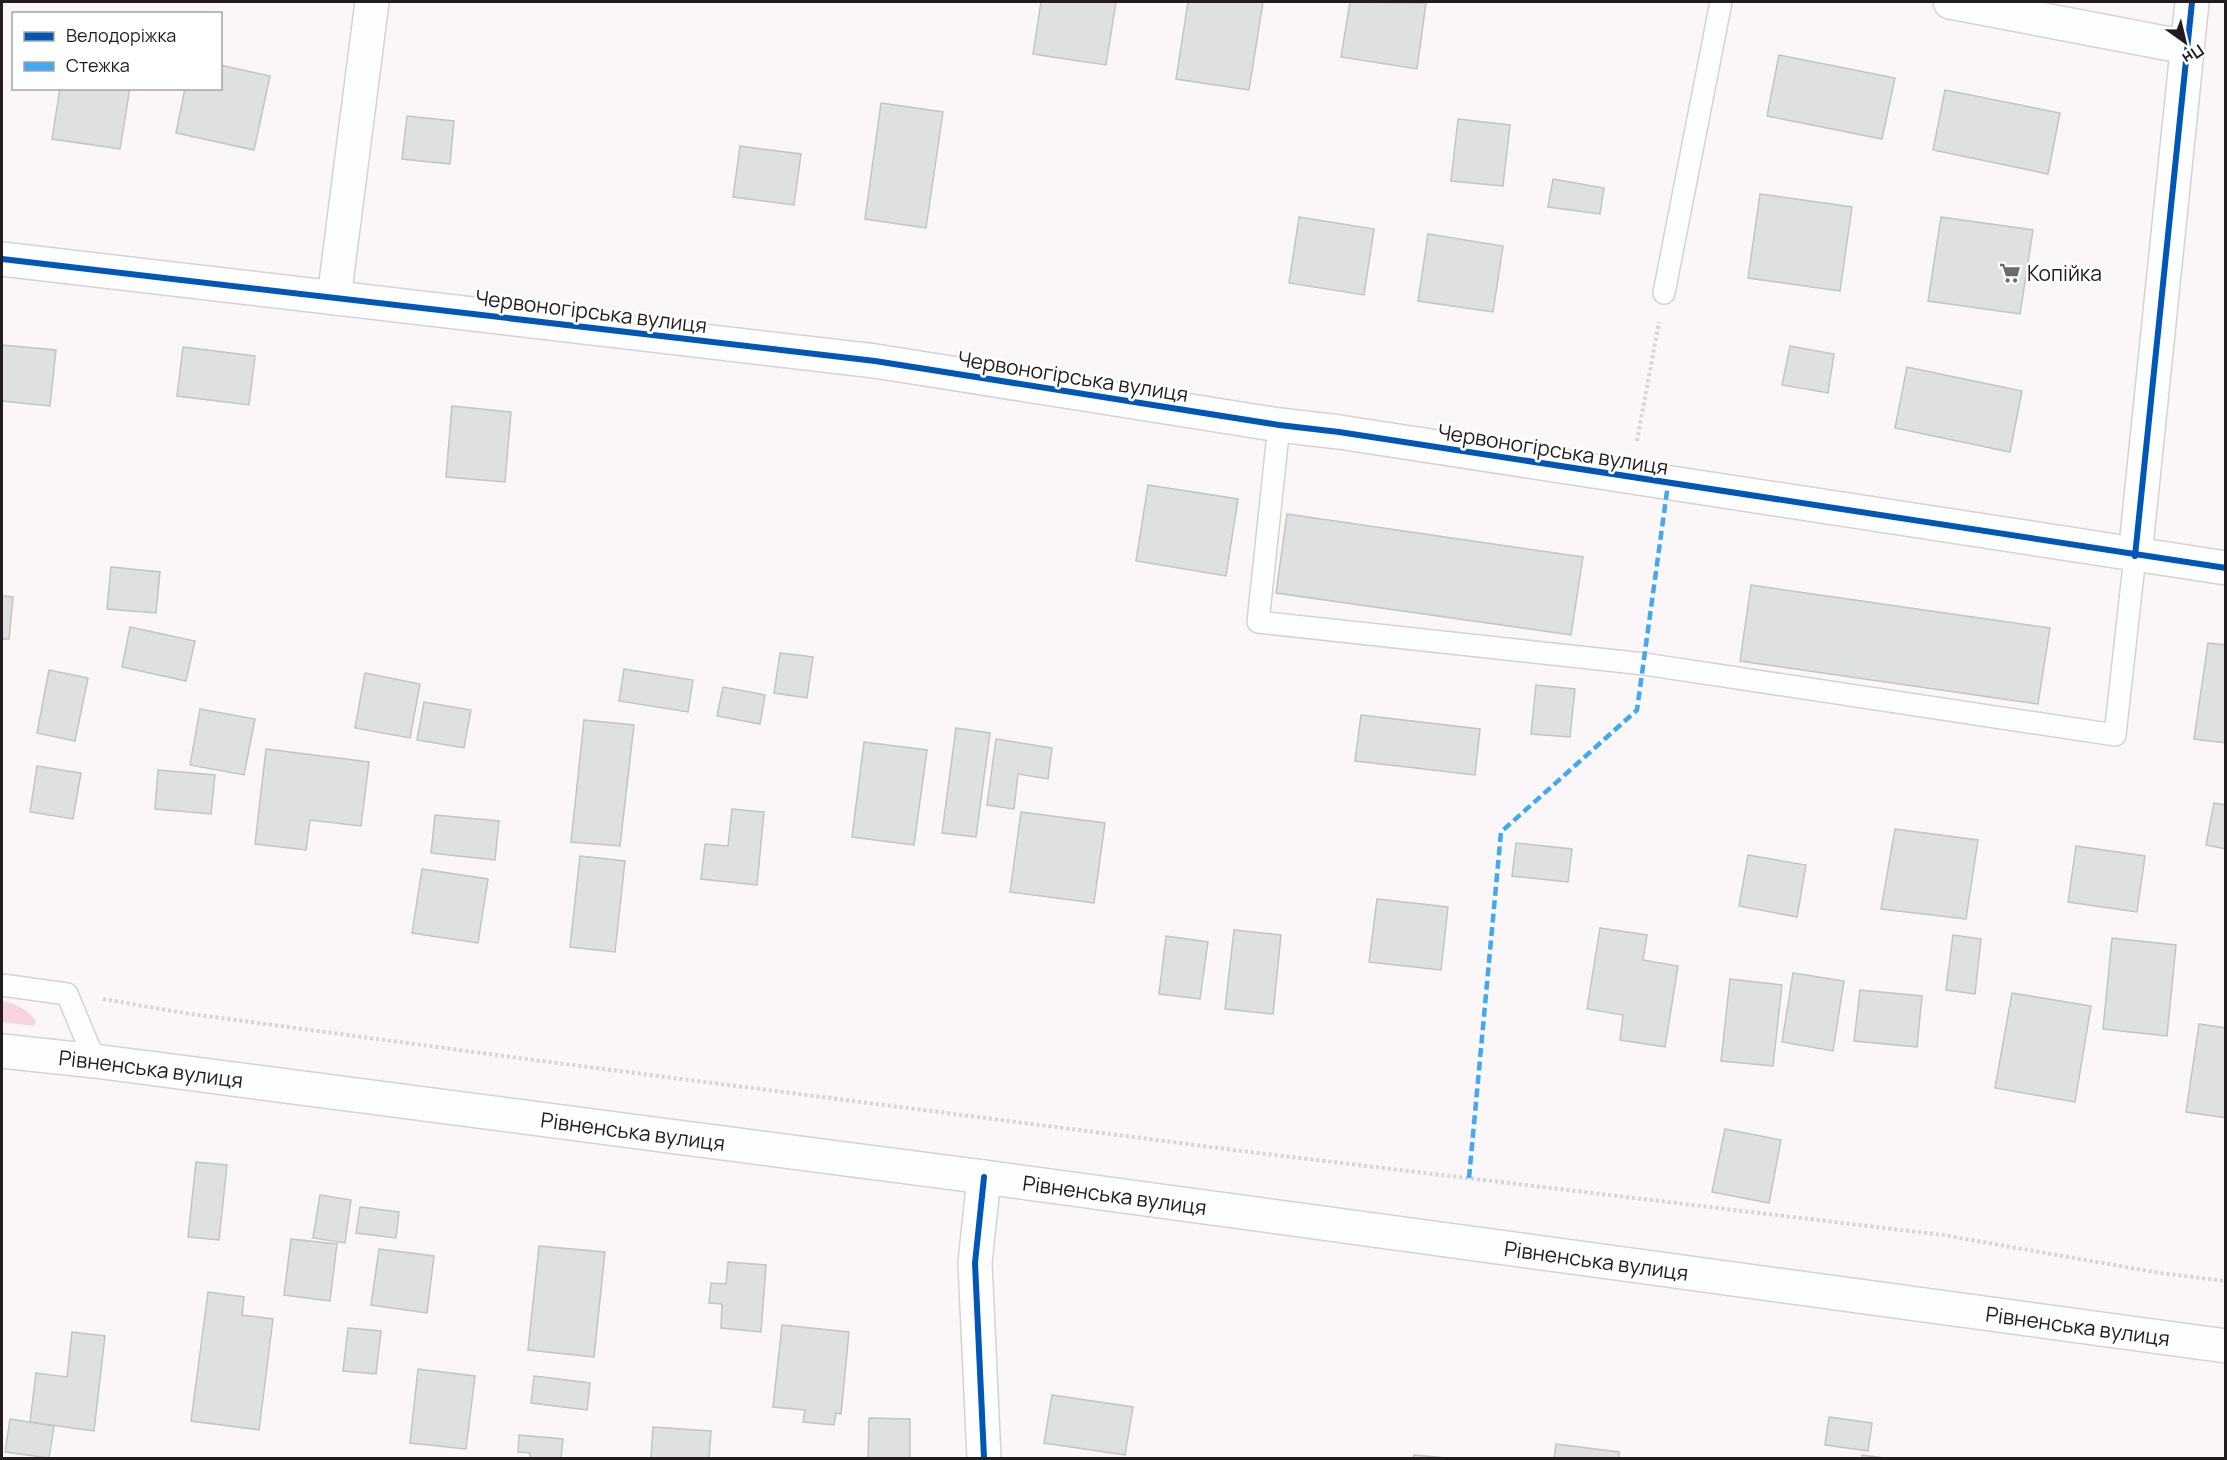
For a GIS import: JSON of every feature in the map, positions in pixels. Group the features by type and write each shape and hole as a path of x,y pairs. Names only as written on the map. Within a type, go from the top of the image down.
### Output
{"street":[{"path":"334,298 372,2"},
{"path":"1950,2 2186,47"},
{"path":"2135,556 2192,2"},
{"name":"Червоногірська вулиця","path":"2,259 875,361 1279,425 2226,568"},
{"name":"Рівненська вулиця","path":"2,1051 95,1061 984,1177 2226,1346"},
{"path":"984,1177 975,1263 984,1458"}],"lane":[{"path":"1665,293 1721,2"},
{"path":"1279,425 1258,622 1644,664 2115,735 2135,556"},
{"path":"2,985 67,994 95,1061"}],"path":[{"path":"1630,477 1665,293"},
{"path":"67,994 534,1060 1250,1152 1943,1235 2160,1273 2226,1281"}],"shaded area":[{"path":"2,1001 22,1008 34,1018 36,1023 33,1026 2,1022"}],"building":[{"path":"1041,2 1116,2 1106,65 1033,54"},
{"path":"1188,2 1263,2 1249,90 1176,79"},
{"path":"1350,2 1426,3 1417,69 1341,57"},
{"path":"1779,55 1895,78 1882,139 1767,116"},
{"path":"222,65 270,76 254,150 176,133 185,90 222,90"},
{"path":"60,90 130,90 120,149 52,139"},
{"path":"1945,90 2060,113 2048,174 1933,150"},
{"path":"881,103 943,112 926,228 865,219"},
{"path":"407,116 454,121 450,164 402,159"},
{"path":"1458,119 1510,125 1503,186 1451,181"},
{"path":"740,146 801,154 794,205 733,197"},
{"path":"1553,179 1604,188 1600,214 1548,207"},
{"path":"1760,194 1852,207 1840,291 1748,278"},
{"path":"1299,217 1374,229 1364,295 1289,283"},
{"path":"1941,217 2033,230 2020,314 1928,301"},
{"path":"1428,234 1503,246 1493,312 1418,301"},
{"path":"2,345 56,350 50,406 2,401"},
{"path":"1790,346 1834,354 1828,393 1782,385"},
{"path":"183,347 255,356 249,405 177,396"},
{"path":"1907,367 2022,391 2010,452 1895,428"},
{"path":"452,406 511,412 505,482 446,477"},
{"path":"1148,485 1238,499 1226,576 1136,561"},
{"path":"1287,514 1583,557 1571,635 1276,593"},
{"path":"111,567 160,572 156,613 107,609"},
{"path":"1751,585 2050,628 2038,704 1740,661"},
{"path":"2,596 13,597 9,639 2,639"},
{"path":"130,627 195,641 186,681 122,667"},
{"path":"2208,643 2226,645 2226,743 2194,739"},
{"path":"780,653 813,657 807,698 774,693"},
{"path":"624,669 693,680 688,712 619,701"},
{"path":"49,670 88,678 75,741 37,733"},
{"path":"365,673 420,684 410,738 355,728"},
{"path":"1536,685 1575,689 1570,737 1531,734"},
{"path":"723,687 765,695 760,724 717,716"},
{"path":"424,702 471,710 464,748 417,740"},
{"path":"200,709 255,719 244,775 190,765"},
{"path":"1361,715 1480,729 1475,775 1355,761"},
{"path":"584,720 634,725 620,846 571,842"},
{"path":"956,728 990,733 976,837 942,833"},
{"path":"996,739 1052,748 1048,779 1018,774 1014,809 987,805"},
{"path":"864,742 927,750 914,845 852,837"},
{"path":"266,749 369,762 361,826 310,820 306,850 255,844"},
{"path":"37,766 81,773 73,819 30,812"},
{"path":"158,770 215,775 211,814 155,809"},
{"path":"2214,803 2226,805 2226,849 2206,845"},
{"path":"732,809 764,812 757,885 701,879 705,844 728,846"},
{"path":"1021,812 1105,823 1094,903 1010,892"},
{"path":"435,815 499,821 495,860 431,853"},
{"path":"1895,829 1978,840 1966,919 1881,909"},
{"path":"1516,843 1572,849 1568,882 1512,876"},
{"path":"2076,846 2145,856 2137,912 2068,902"},
{"path":"1748,855 1806,865 1797,917 1739,906"},
{"path":"580,856 625,861 615,952 570,947"},
{"path":"422,869 488,879 478,943 412,933"},
{"path":"1377,899 1448,907 1441,970 1369,962"},
{"path":"1600,928 1647,935 1643,960 1678,966 1665,1047 1620,1040 1623,1015 1587,1009"},
{"path":"1234,930 1281,935 1273,1014 1225,1009"},
{"path":"1953,935 1981,939 1975,994 1946,990"},
{"path":"1166,936 1208,942 1200,999 1159,994"},
{"path":"2112,938 2176,945 2167,1036 2103,1029"},
{"path":"1793,973 1844,981 1833,1051 1782,1042"},
{"path":"1730,979 1782,985 1773,1066 1721,1061"},
{"path":"1860,990 1922,996 1917,1047 1854,1041"},
{"path":"2012,993 2091,1006 2075,1102 1995,1088"},
{"path":"2199,1024 2226,1028 2226,1118 2186,1112"},
{"path":"1725,1129 1781,1140 1769,1203 1712,1192"},
{"path":"196,1162 227,1165 219,1240 188,1237"},
{"path":"320,1195 351,1200 345,1243 313,1238"},
{"path":"360,1207 399,1212 396,1238 356,1233"},
{"path":"291,1239 337,1244 330,1301 284,1295"},
{"path":"539,1246 605,1252 594,1357 528,1350"},
{"path":"379,1249 434,1256 427,1313 371,1305"},
{"path":"728,1262 766,1265 761,1332 721,1328 722,1304 709,1303 711,1283 726,1284"},
{"path":"208,1292 244,1297 242,1315 273,1319 259,1430 191,1421"},
{"path":"782,1325 849,1332 841,1414 836,1413 834,1425 803,1422 805,1410 773,1407"},
{"path":"348,1328 381,1331 376,1374 343,1371"},
{"path":"72,1332 105,1336 94,1431 30,1422 36,1373 67,1377"},
{"path":"418,1369 475,1376 466,1449 410,1443"},
{"path":"534,1376 590,1383 587,1410 531,1403"},
{"path":"1052,1395 1133,1407 1125,1455 1044,1443"},
{"path":"1829,1417 1872,1423 1868,1451 1825,1445"},
{"path":"869,1418 910,1419 910,1458 868,1458"},
{"path":"10,1419 54,1426 49,1458 5,1452"},
{"path":"653,1427 711,1431 709,1458 651,1458"},
{"path":"519,1435 563,1439 561,1458 530,1458 530,1453 518,1452"},
{"path":"1556,1444 1619,1452 1619,1458 1554,1458"},
{"path":"1414,1455 1447,1458 1413,1458"},
{"path":"1862,1455 1884,1458 1862,1458"}],"marked path":[{"path":"1469,1178 1501,832 1637,710 1668,484"}],"cycle path":[{"path":"2135,556 2192,2"},
{"path":"2,259 875,361 1279,425 1339,432 2226,568"},
{"path":"984,1177 975,1263 984,1458"}],"place":[{"name":"Копійка","path":"2010,273"}]}
